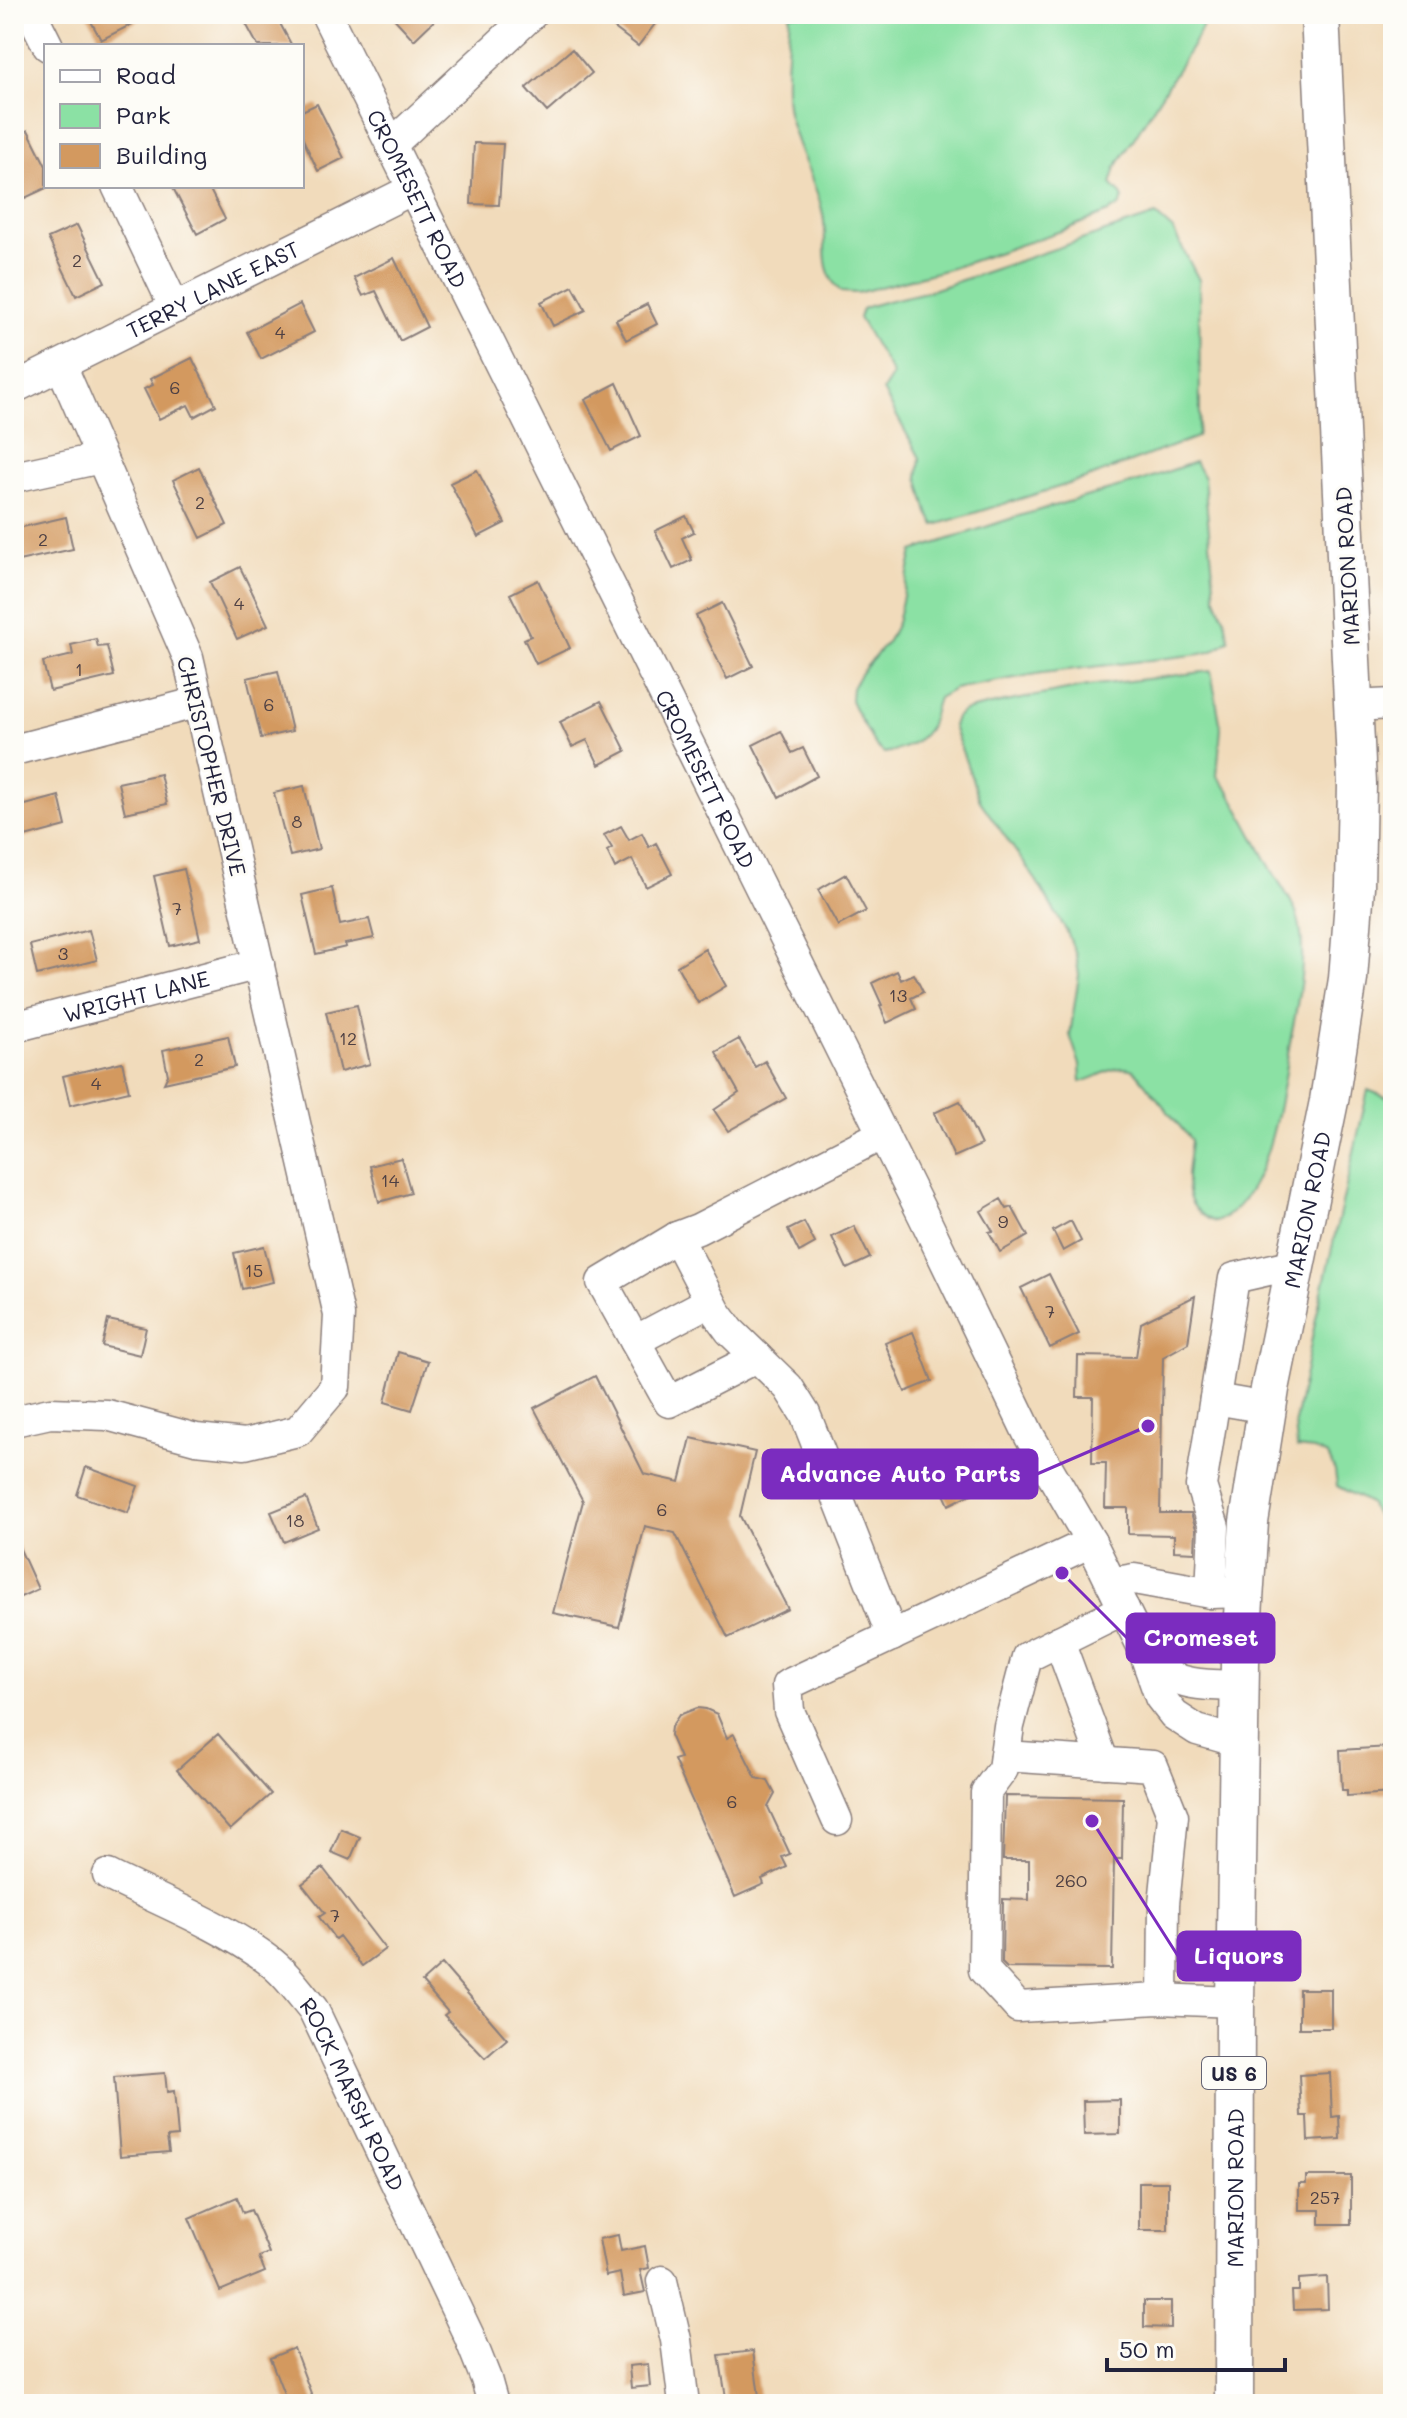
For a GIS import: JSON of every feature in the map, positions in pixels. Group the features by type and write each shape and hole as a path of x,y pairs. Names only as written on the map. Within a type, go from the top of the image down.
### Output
{"main road":[{"name":"MARION ROAD","path":"1234,2404 1240,1686 1228,1592 1249,1522 1267,1408 1329,1101 1348,979 1355,887 1357,784 1320,14"}],"street":[{"path":"32,14 47,44"},
{"name":"CROMESETT ROAD","path":"326,14 883,1134 1030,1437 1091,1542 1142,1646"},
{"path":"391,145 532,14"},
{"path":"118,188 175,308"},
{"name":"TERRY LANE EAST","path":"14,388 413,189"},
{"name":"CHRISTOPHER DRIVE","path":"14,1421 50,1413 107,1415 196,1439 245,1444 298,1431 335,1387 339,1315 188,657 61,365"},
{"path":"14,477 101,458"},
{"path":"14,750 199,702"},
{"path":"1353,706 1393,704"},
{"name":"WRIGHT LANE","path":"14,1027 259,964"},
{"path":"757,1357 669,1402 602,1282 677,1237 883,1134"},
{"path":"677,1237 710,1301 730,1331 788,1387 805,1414 892,1636"},
{"path":"1235,2002 1163,1999 1018,2007 984,1970 986,1792 1003,1769 1009,1726 1027,1657 1059,1641 1134,1579 1228,1592 1214,1527 1201,1486 1234,1278 1295,1264"},
{"path":"635,1341 710,1301"},
{"path":"1215,1399 1267,1408"},
{"path":"837,1820 789,1711 787,1685 1091,1542"},
{"path":"1059,1641 1104,1763"},
{"path":"1142,1646 1167,1674 1196,1684 1240,1686"},
{"path":"1142,1646 1160,1697 1174,1715 1197,1730 1239,1742"},
{"path":"1005,1756 1153,1766 1173,1816 1164,1904 1163,1999"},
{"name":"ROCK MARSH ROAD","path":"108,1875 234,1938 269,1960 293,1983 313,2009 469,2336 493,2404"},
{"path":"662,2281 676,2340 684,2404"}],"green space":[{"path":"790,14 1203,14 1202,28 1192,46 1116,167 1111,184 1123,199 1119,206 1064,230 952,268 857,293 841,292 829,272 822,210 788,112 786,77"},
{"path":"1156,215 1173,230 1199,280 1200,418 1197,437 1085,479 935,525 928,513 918,477 920,458 883,391 893,375 859,318 862,309 929,291"},
{"path":"1195,462 1204,478 1215,595 1229,640 1213,651 1201,654 1042,673 954,689 938,698 928,729 914,742 884,753 875,745 851,700 852,688 888,641 897,623 913,551"},
{"path":"1211,671 1221,728 1217,776 1229,791 1293,905 1302,942 1297,1003 1269,1146 1248,1193 1234,1210 1216,1222 1203,1216 1190,1198 1187,1176 1191,1140 1135,1071 1115,1069 1081,1082 1080,1065 1070,1035 1079,975 1076,955 1067,932 1036,880 980,801 953,726 956,717 964,711 1000,703 1088,686"},
{"path":"1368,1090 1393,1100 1393,1540 1369,1503 1337,1486 1328,1456 1297,1448 1295,1422"}],"building":[{"path":"87,14 152,14 101,40"},
{"path":"259,14 275,14 291,44 257,44 245,22"},
{"path":"390,14 441,14 414,40"},
{"path":"596,14 643,14 655,24 638,46"},
{"path":"572,49 592,73 547,112 526,88"},
{"path":"317,104 344,158 318,171 304,141 304,110"},
{"path":"28,130 44,162 46,188 25,198 14,175 14,137"},
{"path":"474,143 503,144 499,205 471,204"},
{"path":"173,188 209,188 225,219 197,234"},
{"path":"77,225 105,282 76,296 48,238"},
{"path":"394,258 427,327 400,341 376,291 363,296 354,278"},
{"path":"573,286 586,310 553,326 541,302"},
{"path":"300,304 314,332 261,359 247,332"},
{"path":"647,304 657,324 626,340 616,320"},
{"path":"192,358 216,405 194,417 188,405 159,419 144,389 153,385 150,379"},
{"path":"617,383 641,436 611,451 585,400"},
{"path":"199,467 227,525 201,538 173,480"},
{"path":"477,470 505,523 478,537 450,483"},
{"path":"686,516 694,532 682,538 692,560 673,569 655,531"},
{"path":"66,517 73,549 14,562 14,529"},
{"path":"240,567 268,625 237,639 210,582"},
{"path":"538,580 570,648 536,664 524,639 531,636 510,594"},
{"path":"722,603 753,666 727,679 696,616"},
{"path":"96,639 98,647 107,646 114,676 50,691 43,662 73,655 71,645"},
{"path":"278,671 292,731 261,738 247,678"},
{"path":"601,701 626,751 599,765 587,740 572,747 560,722"},
{"path":"781,731 792,753 803,748 817,776 779,797 753,745"},
{"path":"160,774 167,804 125,813 118,783"},
{"path":"304,786 319,849 290,856 274,793"},
{"path":"59,796 66,826 14,840 14,808"},
{"path":"621,826 629,840 642,833 649,847 656,843 672,874 646,887 632,859 615,868 607,851 612,848 604,835"},
{"path":"184,869 200,939 170,946 154,876"},
{"path":"846,874 866,911 838,926 818,890"},
{"path":"332,888 340,925 369,919 374,938 316,954 302,895"},
{"path":"89,930 97,960 37,975 30,945"},
{"path":"705,949 726,986 698,1003 677,966"},
{"path":"897,971 901,980 914,974 923,992 911,998 916,1009 887,1023 872,983"},
{"path":"357,1005 370,1064 340,1072 326,1012"},
{"path":"228,1036 235,1067 164,1083 168,1075 163,1050"},
{"path":"739,1039 755,1067 765,1061 786,1098 728,1131 714,1110 739,1093 716,1052"},
{"path":"122,1062 129,1091 70,1105 63,1076"},
{"path":"960,1101 981,1145 954,1157 934,1113"},
{"path":"401,1158 411,1193 379,1202 370,1166"},
{"path":"1001,1199 1007,1209 1012,1207 1028,1236 1000,1252 989,1232 993,1231 981,1211"},
{"path":"1071,1221 1081,1241 1063,1251 1053,1231"},
{"path":"804,1222 815,1243 799,1252 788,1230"},
{"path":"854,1226 870,1258 847,1269 832,1237"},
{"path":"264,1246 273,1282 242,1289 234,1253"},
{"path":"1049,1274 1079,1334 1050,1348 1021,1288"},
{"path":"1195,1296 1188,1343 1163,1357 1160,1513 1191,1513 1196,1529 1195,1552 1174,1551 1174,1535 1128,1534 1128,1508 1105,1508 1106,1463 1092,1463 1093,1397 1077,1397 1078,1356 1136,1357 1141,1323"},
{"path":"108,1320 146,1328 140,1355 102,1346"},
{"path":"913,1332 932,1381 905,1392 885,1343"},
{"path":"398,1352 428,1361 412,1410 385,1402"},
{"path":"595,1376 644,1474 680,1482 691,1438 755,1452 740,1516 788,1609 728,1638 675,1533 645,1526 619,1627 553,1613 583,1501 534,1408"},
{"path":"957,1455 975,1492 949,1505 932,1468"},
{"path":"86,1467 138,1486 128,1513 77,1495"},
{"path":"306,1498 318,1528 284,1542 271,1512"},
{"path":"14,1536 38,1589 14,1600"},
{"path":"697,1708 717,1714 727,1738 734,1734 756,1778 768,1781 775,1794 768,1807 790,1854 782,1857 787,1867 762,1879 764,1884 735,1897 674,1760 680,1758 670,1735 671,1727 679,1715"},
{"path":"218,1734 271,1794 230,1830 177,1770"},
{"path":"1390,1747 1392,1793 1347,1796 1347,1790 1342,1790 1340,1750"},
{"path":"1005,1796 1123,1798 1122,1859 1114,1859 1112,1969 1007,1968 1002,1963 1003,1899 1029,1900 1029,1860 1003,1860"},
{"path":"341,1829 360,1837 350,1860 331,1852"},
{"path":"323,1868 385,1949 362,1966 339,1936 335,1939 319,1917 325,1913 302,1884"},
{"path":"442,1964 507,2039 485,2058 444,2015 448,2012 422,1982"},
{"path":"1299,1989 1331,1989 1331,2028 1299,2028"},
{"path":"165,2073 167,2092 174,2091 178,2136 167,2137 169,2152 120,2156 114,2077"},
{"path":"1330,2073 1332,2117 1339,2116 1340,2139 1308,2141 1307,2116 1301,2116 1299,2075"},
{"path":"1120,2100 1120,2134 1084,2135 1083,2101"},
{"path":"1306,2176 1351,2176 1351,2224 1320,2224 1320,2210 1299,2210 1299,2184 1306,2184"},
{"path":"1139,2182 1168,2182 1168,2230 1139,2230"},
{"path":"237,2197 243,2213 251,2210 269,2253 259,2257 265,2272 220,2291 189,2218"},
{"path":"618,2235 621,2251 645,2246 649,2268 640,2270 645,2292 624,2296 620,2273 606,2276 599,2239"},
{"path":"1327,2277 1328,2309 1293,2310 1292,2291 1299,2291 1299,2279"},
{"path":"1144,2301 1171,2301 1171,2328 1144,2327"},
{"path":"294,2348 315,2404 288,2404 270,2358"},
{"path":"753,2351 760,2404 727,2404 719,2355"},
{"path":"648,2364 650,2386 631,2388 629,2366"}],"place":[{"name":"Advance Auto Parts","path":"1148,1426"},
{"name":"Cromeset","path":"1062,1573"},
{"name":"Liquors","path":"1092,1821"}]}
